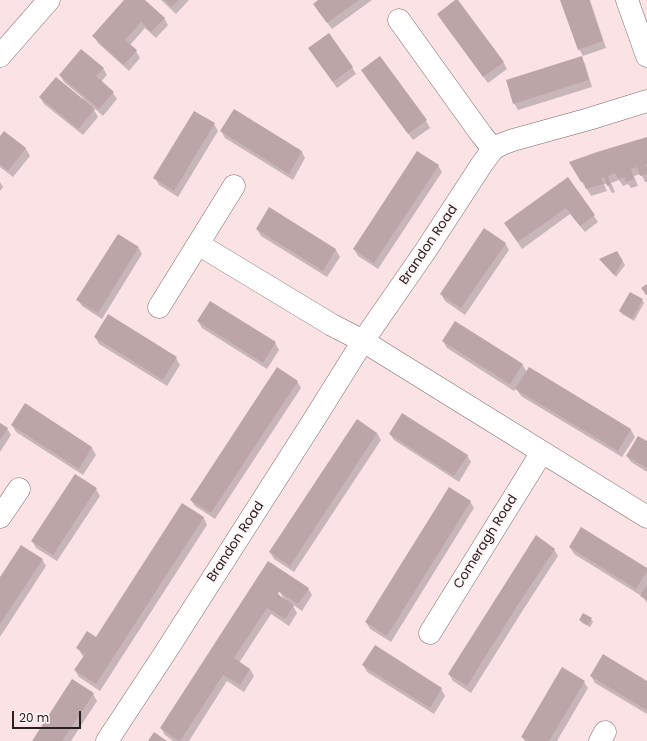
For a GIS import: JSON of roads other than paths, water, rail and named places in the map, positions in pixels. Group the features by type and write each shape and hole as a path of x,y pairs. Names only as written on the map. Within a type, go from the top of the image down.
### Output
{"street":[{"path":"0,56 49,0"},
{"path":"627,0 647,56"},
{"path":"399,20 493,149"},
{"name":"Brandon Road","path":"107,741 163,656 363,340 426,250 493,149 513,140 647,101"},
{"path":"159,307 234,186"},
{"path":"198,244 332,325 363,340 647,517"},
{"name":"Comeragh Road","path":"430,633 542,452"},
{"path":"0,517 19,489"}]}
